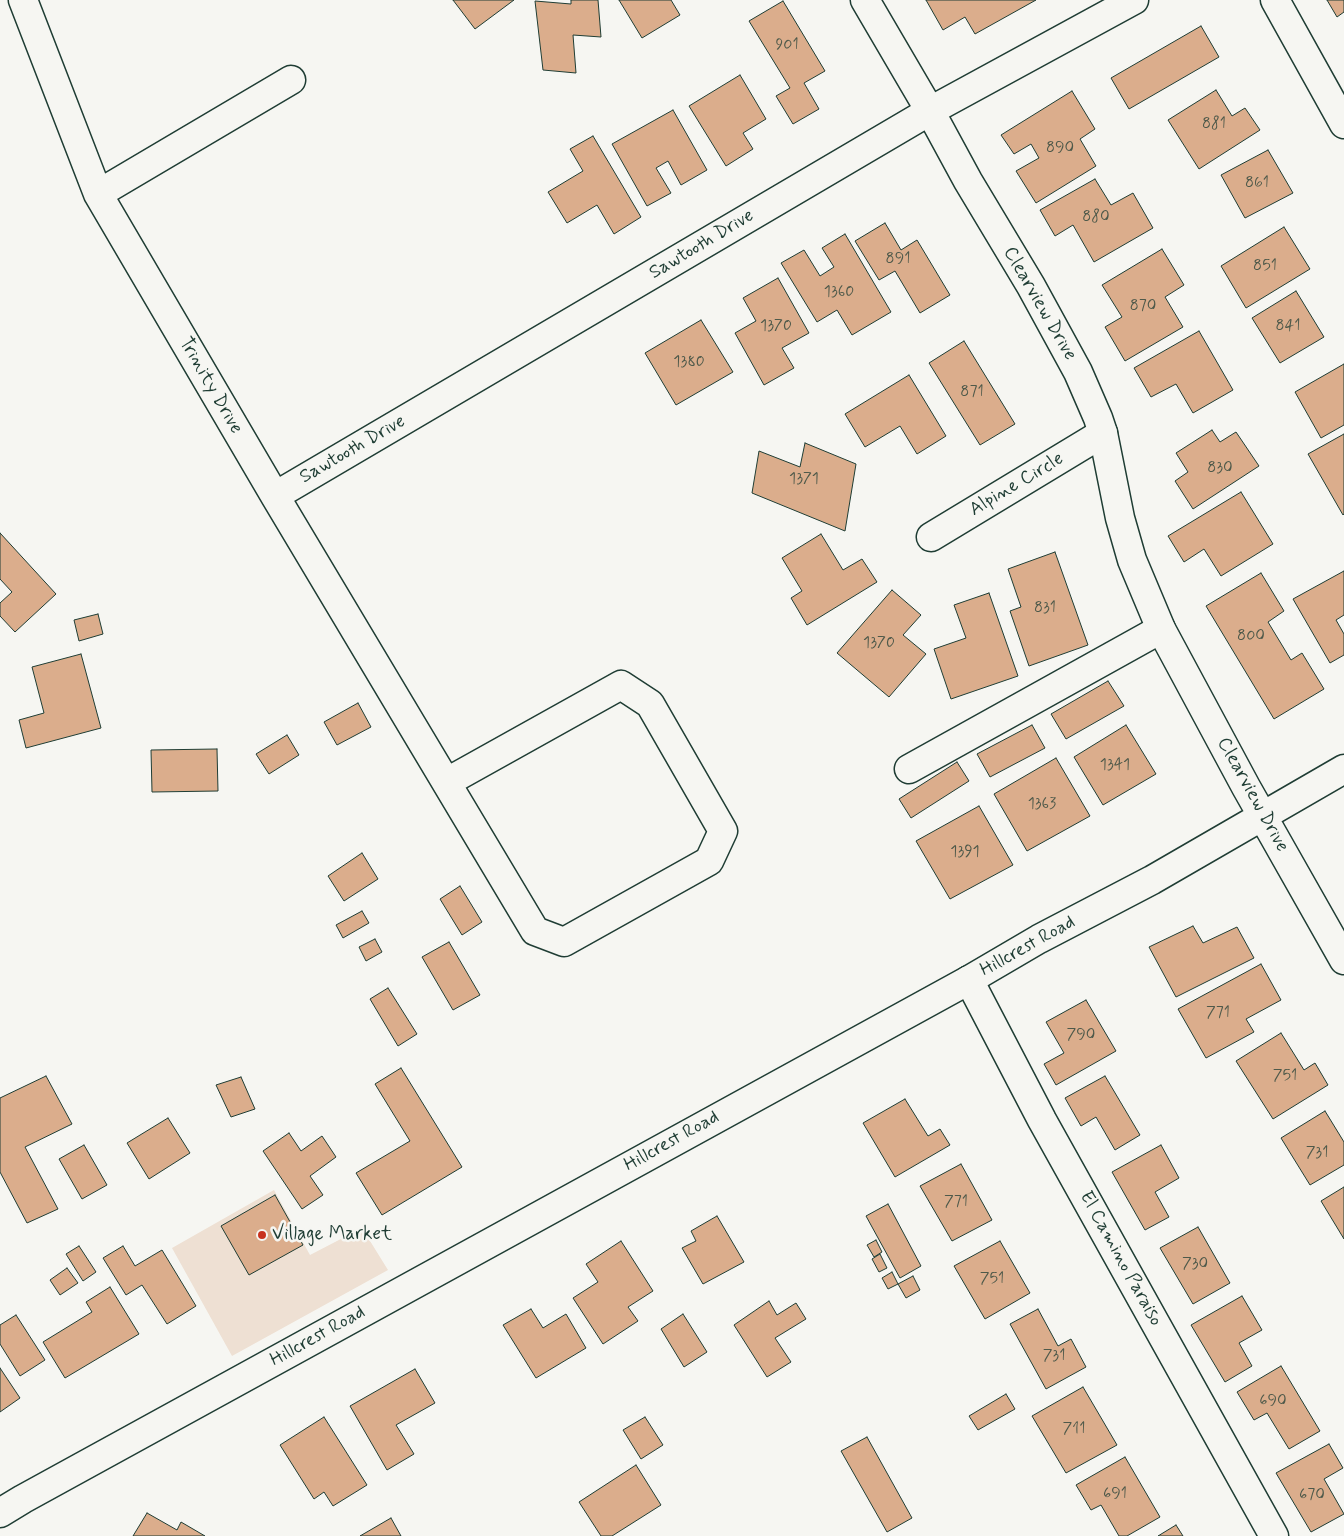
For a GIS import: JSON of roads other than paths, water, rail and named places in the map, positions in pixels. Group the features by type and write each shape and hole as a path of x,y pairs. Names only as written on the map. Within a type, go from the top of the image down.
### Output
{"street":[{"name":"Trinity Drive","path":"23,0 98,194 275,496 535,932 564,942 708,861 724,831 650,704 621,685 447,782"},
{"name":"Clearview Drive","path":"865,0 1078,372 1103,433 1120,518 1132,560 1161,630 1344,960"},
{"name":"Sawtooth Drive","path":"275,496 930,111 1134,0"},
{"path":"1275,0 1344,124"},
{"path":"98,194 291,80"},
{"name":"Alpine Circle","path":"931,537 1103,433"},
{"path":"909,769 1161,630"},
{"name":"Hillcrest Road","path":"0,1513 969,980 1039,939 1152,880 1344,769"},
{"name":"El Camino Paraiso","path":"969,980 1042,1120 1274,1536"}],"place":[{"name":"Village Market","path":"262,1235"}]}
